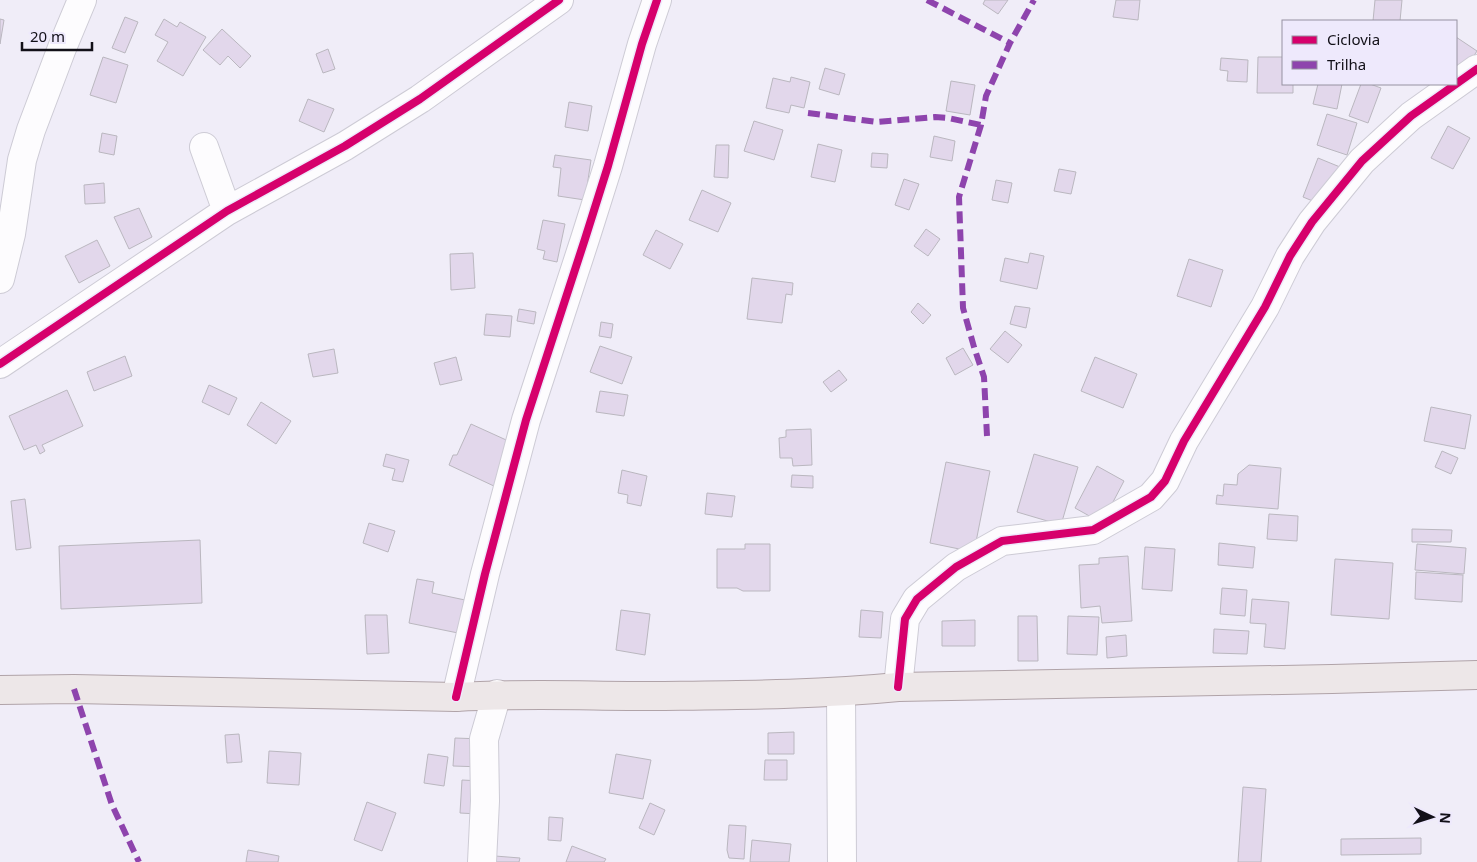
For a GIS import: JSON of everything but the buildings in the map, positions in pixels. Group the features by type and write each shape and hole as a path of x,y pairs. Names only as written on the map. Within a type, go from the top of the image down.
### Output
{"main road":[{"path":"0,690 74,689 456,697 497,694 653,696 840,692 898,687 1332,680 1477,675"}],"street":[{"path":"0,279 11,234 22,160 31,130 82,0"},
{"path":"456,697 485,574 526,420 608,166 642,44 657,0"},
{"path":"0,364 227,210 345,146 420,99 548,3"},
{"path":"1457,83 1477,69"},
{"path":"898,687 905,619 917,599 956,567 1002,541 1093,530 1151,497 1165,481 1184,441 1265,307 1290,256 1312,222 1362,161 1411,116 1455,85"},
{"path":"204,147 227,210"},
{"path":"840,692 842,862"},
{"path":"482,862 485,801 484,739 497,694"}],"marked path":[{"path":"927,0 1010,43"},
{"path":"987,436 984,377 963,308 959,197 981,125 986,96 1010,43 1034,0"},
{"path":"808,113 877,122 935,117 981,125"},
{"path":"74,689 112,805 139,862"}],"cycle path":[{"path":"0,364 227,211 345,146 420,99 559,0"},
{"path":"456,697 485,574 526,420 608,166 642,44 657,0"},
{"path":"1457,83 1477,69"},
{"path":"898,687 905,619 917,599 956,567 1002,541 1093,530 1151,497 1165,481 1184,441 1265,307 1290,256 1312,222 1362,161 1411,116 1455,85"}]}
